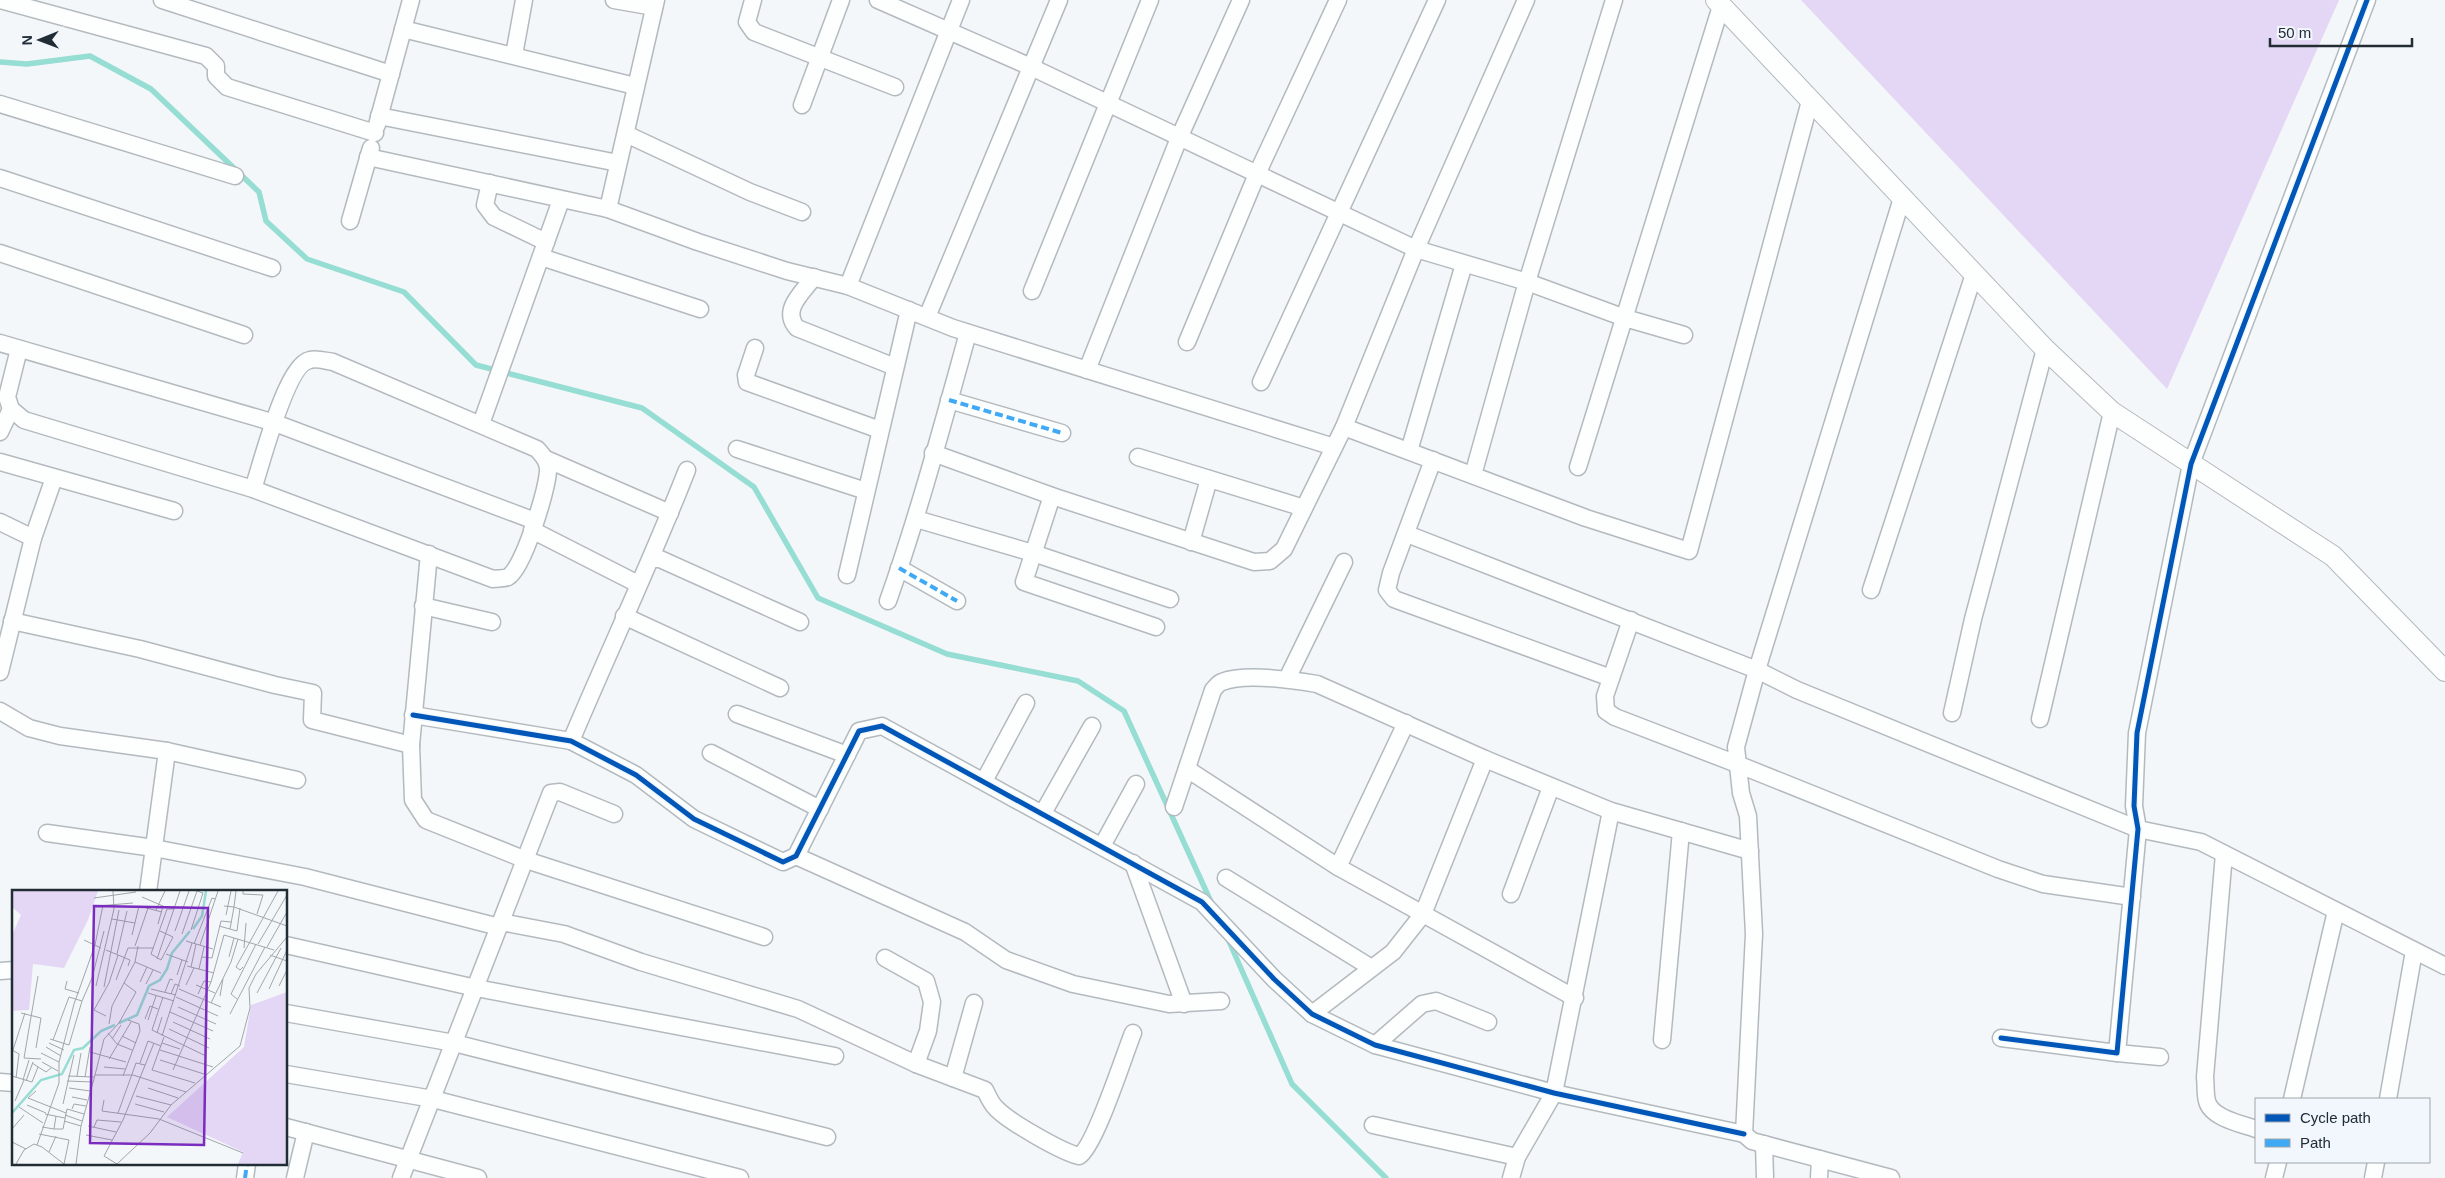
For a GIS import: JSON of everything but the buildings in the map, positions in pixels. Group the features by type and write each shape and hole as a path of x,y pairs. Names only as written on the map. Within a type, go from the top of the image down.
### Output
{"street":[{"path":"0,0 206,56 216,66 216,76 227,87 375,133"},
{"path":"162,0 391,74"},
{"path":"350,221 411,0"},
{"path":"514,55 524,0"},
{"path":"608,209 655,3 614,0"},
{"path":"753,0 747,22 754,32 896,87"},
{"path":"802,105 841,0"},
{"path":"878,0 1031,67 1416,249 1527,282 1625,318 1684,335"},
{"path":"848,286 961,0"},
{"path":"927,317 1059,0"},
{"path":"1032,291 1150,0"},
{"path":"1087,370 1179,138 1241,0"},
{"path":"1187,342 1257,174 1338,0"},
{"path":"1261,382 1436,0"},
{"path":"933,453 1052,496 1191,542 1254,562 1270,561 1284,549 1344,427 1416,249 1526,0"},
{"path":"1473,475 1527,282 1614,0"},
{"path":"2117,1053 2138,829 2134,806 2137,733 2191,464 2366,0"},
{"path":"1718,3 2045,349 2112,412 2333,556 2445,672"},
{"path":"1578,467 1625,318 1718,3"},
{"path":"403,29 636,86"},
{"path":"1344,427 1586,518 1689,551 1810,100"},
{"path":"0,104 235,176"},
{"path":"379,116 618,163"},
{"path":"626,134 750,192 802,212"},
{"path":"368,157 608,209 698,242 848,286 968,333 1334,448"},
{"path":"0,178 272,268"},
{"path":"490,183 485,205 494,218 543,250 700,309"},
{"path":"1744,1134 1754,934 1748,816 1741,794 1736,747 1757,670 1902,198"},
{"path":"481,424 562,200"},
{"path":"0,253 244,335"},
{"path":"1409,451 1464,264"},
{"path":"1871,590 1974,274"},
{"path":"814,277 790,309 790,320 797,328 895,367"},
{"path":"848,575 909,310"},
{"path":"888,601 916,520 933,453 968,333"},
{"path":"0,343 275,422 533,526 638,584"},
{"path":"755,348 746,375 747,382 880,430"},
{"path":"19,349 7,397 11,409 24,420 253,489 493,579 507,577 518,567 533,526 548,472 546,459"},
{"path":"1952,713 1973,619 2045,349"},
{"path":"253,489 286,386 299,366 309,360 333,362 481,424 537,449 546,459 670,513"},
{"path":"949,400 1062,433"},
{"path":"0,432 11,409"},
{"path":"2040,719 2112,412"},
{"path":"737,449 866,491"},
{"path":"1138,457 1304,508"},
{"path":"1433,460 1386,590 1394,599 1611,678"},
{"path":"0,462 174,512"},
{"path":"571,742 638,584 652,559 687,470"},
{"path":"0,672 33,538 54,478"},
{"path":"1191,542 1209,479"},
{"path":"1052,496 1024,582 1156,627"},
{"path":"916,520 1033,554 1170,599"},
{"path":"0,522 33,538"},
{"path":"1407,534 1757,670 1797,690 2138,829 2201,842 2445,966"},
{"path":"428,554 413,715 412,745 413,800 426,820 526,860 764,937"},
{"path":"652,559 660,559 800,622"},
{"path":"1287,679 1344,562"},
{"path":"899,568 958,601"},
{"path":"424,606 492,622"},
{"path":"624,616 780,688"},
{"path":"1631,620 1605,696 1606,711 1614,717 1737,764 1998,869 2043,884 2132,897"},
{"path":"12,621 140,649 275,685 313,693 312,720 412,745"},
{"path":"1174,807 1213,690 1220,682 1237,679 1287,679 1317,684 1485,759 1612,811 1750,851"},
{"path":"984,781 1026,703"},
{"path":"0,710 29,728 60,736 167,751 298,780"},
{"path":"737,714 846,755"},
{"path":"413,715 571,742 636,775 694,819 736,842 783,862 796,856 859,731 882,726 1202,902 1274,979 1312,1014 1375,1045 1554,1093 1744,1134 1752,1141 1892,1178"},
{"path":"1338,867 1406,724"},
{"path":"1043,813 1092,726"},
{"path":"148,890 167,751"},
{"path":"712,754 820,809"},
{"path":"1312,1014 1370,967 1392,952 1423,914 1485,759"},
{"path":"1187,769 1338,867 1574,998"},
{"path":"1102,846 1136,784"},
{"path":"1510,894 1551,787"},
{"path":"401,1178 551,793 560,792 614,814"},
{"path":"1511,1178 1517,1157 1554,1093 1612,811"},
{"path":"1662,1040 1682,831"},
{"path":"47,834 154,848 305,877 500,925 564,934 641,962 798,1009 916,1064 986,1090 994,1106 1002,1114 1064,1151 1079,1156 1085,1153 1098,1126 1133,1033"},
{"path":"2224,854 2206,1077 2207,1103 2211,1109 2223,1117 2255,1129"},
{"path":"796,856 965,932 1006,960 1034,971 1092,989 1169,1004 1221,1001"},
{"path":"1133,863 1184,1004"},
{"path":"1226,878 1370,967"},
{"path":"2292,1098 2336,911"},
{"path":"288,945 476,988 835,1056"},
{"path":"2388,1098 2414,950"},
{"path":"885,958 926,981 932,1002 928,1031 916,1064"},
{"path":"1375,1045 1422,1004 1436,1000 1488,1022"},
{"path":"953,1078 974,1003"},
{"path":"288,1013 454,1043 827,1137"},
{"path":"2001,1038 2160,1057"},
{"path":"288,1074 433,1099 740,1178"},
{"path":"1373,1125 1517,1157"},
{"path":"288,1128 478,1178"},
{"path":"294,1178 306,1132"},
{"path":"1764,1144 1765,1178"},
{"path":"1820,1159 1820,1178"},
{"path":"2274,1178 2278,1163"},
{"path":"2373,1178 2376,1163"}],"shaded area":[{"path":"1801,0 2339,0 2167,389"}],"waterway":[{"path":"0,62 27,64 90,56 151,89 259,192 266,221 307,259 404,292 476,365 642,408 754,487 818,598 947,654 1078,681 1124,711 1212,904"},
{"path":"1228,939 1292,1084 1386,1178"}],"marked path":[{"path":"949,400 1062,433"},
{"path":"899,568 957,601"},
{"path":"245,1178 247,1166"}],"cycle path":[{"path":"2001,1038 2117,1053 2138,829 2134,806 2137,733 2191,464 2367,0"},
{"path":"413,715 571,741 636,775 694,819 783,862 796,856 859,731 882,726 1202,902 1274,979 1312,1014 1375,1045 1554,1093 1744,1134"}]}
